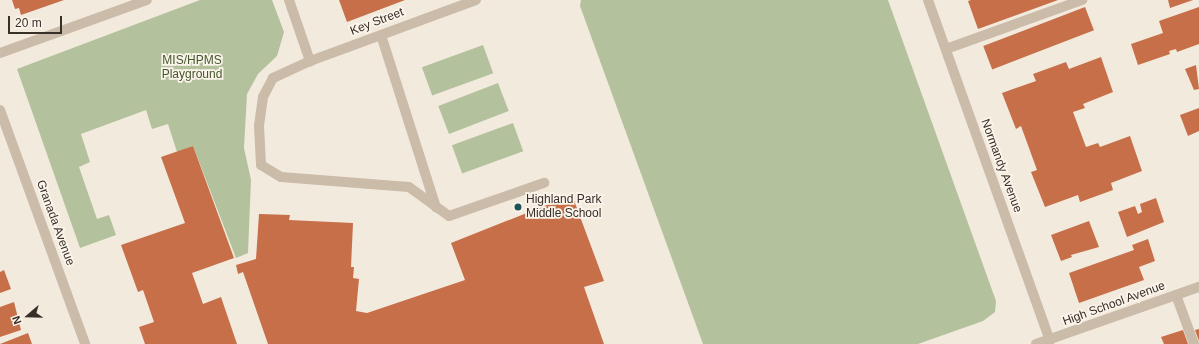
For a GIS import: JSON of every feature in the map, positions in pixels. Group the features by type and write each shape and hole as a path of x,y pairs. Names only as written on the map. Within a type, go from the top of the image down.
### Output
{"street":[{"path":"0,53 125,4 147,0"},
{"path":"289,0 310,61"},
{"name":"Key Street","path":"436,207 409,187 281,177 261,165 259,126 263,97 273,78 310,61 476,0"},
{"name":"Normandy Avenue","path":"928,0 1050,341"},
{"path":"946,49 1082,0"},
{"path":"381,34 436,207 449,216 544,183"},
{"name":"Granada Avenue","path":"0,110 85,344"},
{"name":"High School Avenue","path":"1036,344 1050,341 1199,287"},
{"path":"1176,295 1194,344"}],"green space":[{"name":"MIS/HPMS Playground","path":"200,0 272,0 284,32 277,56 258,74 247,94 244,148 251,180 248,253 236,258 193,146 177,152 168,124 152,129 146,110 81,134 90,162 79,167 97,219 109,215 116,235 80,248 17,69"},
{"path":"581,0 888,0 996,301 995,312 983,321 918,344 703,344 580,6"},
{"path":"483,45 493,73 432,95 422,67"},
{"path":"498,83 509,111 449,134 438,106"},
{"path":"513,123 523,151 462,173 452,145"}],"building":[{"path":"12,0 64,0 21,15 19,8 15,9"},
{"path":"339,0 405,0 347,22"},
{"path":"1058,0 978,29 968,1"},
{"path":"1168,0 1193,0 1170,8"},
{"path":"1085,7 1094,30 992,69 983,46"},
{"path":"1199,7 1199,44 1177,52 1176,49 1169,51 1170,54 1138,65 1131,44 1163,33 1159,21"},
{"path":"1101,57 1113,92 1083,104 1085,108 1073,112 1086,147 1098,143 1100,147 1130,136 1142,171 1111,183 1113,190 1080,202 1078,195 1045,207 1031,172 1037,170 1021,126 1016,129 1002,93 1036,81 1033,74 1066,62 1069,69"},
{"path":"1196,65 1199,89 1194,90 1185,69"},
{"path":"1199,108 1199,131 1188,136 1180,115"},
{"path":"193,146 234,258 192,273 203,304 221,297 237,344 145,344 139,327 154,322 143,290 138,292 121,245 185,223 161,157"},
{"path":"572,195 604,281 584,287 604,344 268,344 243,272 238,274 236,265 256,259 259,214 290,215 289,220 353,223 351,267 354,267 353,278 359,279 356,311 367,313 465,280 451,243"},
{"path":"1156,198 1164,222 1127,237 1118,212 1135,206 1138,214 1142,212 1140,204"},
{"path":"1089,221 1099,247 1071,255 1072,257 1061,261 1051,235"},
{"path":"1148,239 1155,261 1139,267 1144,280 1079,303 1069,273 1134,250 1132,245"},
{"path":"4,270 11,289 0,293 0,272"},
{"path":"14,302 21,330 0,337 0,307"},
{"path":"1199,329 1199,341 1195,330"},
{"path":"1183,330 1188,344 1164,344 1161,337"},
{"path":"28,333 32,344 0,344"}],"place":[{"name":"Highland Park Middle School","path":"518,207"}]}
